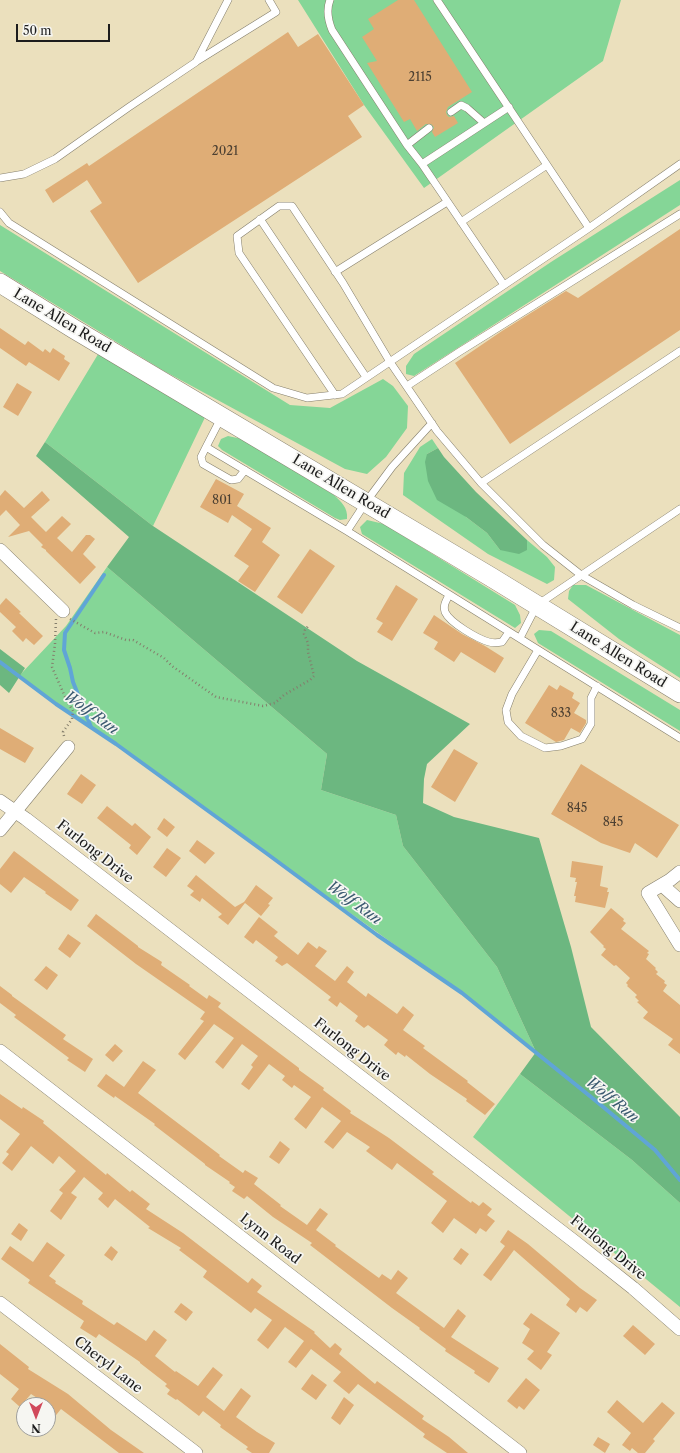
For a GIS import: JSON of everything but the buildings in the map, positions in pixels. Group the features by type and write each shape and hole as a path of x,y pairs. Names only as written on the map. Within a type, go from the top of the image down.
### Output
{"main road":[{"name":"Lane Allen Road","path":"0,283 80,333 537,605 680,693"}],"street":[{"path":"0,550 67,615"},
{"path":"0,830 66,742"},
{"name":"Furlong Drive","path":"0,801 15,810 575,1242 633,1288 680,1329"},
{"path":"680,872 648,893 680,945"},
{"path":"662,885 680,901"},
{"name":"Lynn Road","path":"0,1051 520,1453"},
{"name":"Cheryl Lane","path":"0,1303 196,1453"}],"lane":[{"path":"196,62 228,0"},
{"path":"0,178 24,174 55,159 196,62 276,12 269,0"},
{"path":"330,0 328,11 332,30 407,145 422,164 504,285"},
{"path":"437,0 589,228"},
{"path":"451,112 461,105 467,108 484,123"},
{"path":"422,164 509,107"},
{"path":"407,145 429,128"},
{"path":"0,212 9,223 273,388 307,398 342,394 589,228 680,164"},
{"path":"461,222 547,165"},
{"path":"335,272 447,202"},
{"path":"335,395 239,252 237,236 279,206 292,206 335,272 390,362 432,423 481,483 543,545 581,575 633,605 680,628"},
{"path":"407,386 458,352 680,214"},
{"path":"260,219 366,377"},
{"path":"481,483 680,351"},
{"path":"221,417 201,457 204,464 231,480 238,479 245,470"},
{"path":"347,531 392,467 432,423"},
{"path":"206,447 347,531 680,738"},
{"path":"520,638 537,605 680,509"},
{"path":"449,595 444,604 445,611 448,616 481,639 490,642 502,642 509,632"},
{"path":"538,650 512,694 506,710 508,722 521,736 545,748 561,746 582,739 591,724 591,698 597,686"}],"path":[{"path":"66,742 64,732 72,719 73,711 52,667 56,619 67,615 95,633 104,632 126,640 134,640 164,658 172,666 216,697 263,706 275,703 284,694 310,680 314,676 308,652 308,643 304,634 308,625"}],"green space":[{"path":"298,0 621,0 603,61 424,188 364,105"},
{"path":"680,180 680,205 414,376 406,374 406,366 414,354 551,262"},
{"path":"0,225 290,405 330,408 383,379 393,386 408,406 407,428 386,457 367,474 345,469 164,371 0,271"},
{"path":"103,346 209,409 153,526 45,442"},
{"path":"228,436 242,439 334,495 345,508 347,519 340,520 335,518 222,450 218,446 221,439"},
{"path":"432,439 438,448 427,454 466,517 487,533 500,550 527,550 527,540 547,557 555,567 554,580 547,584 488,554 403,495 404,473 420,447"},
{"path":"45,442 153,526 357,661 470,724 427,764 424,779 423,803 454,817 539,838 571,947 591,1027 680,1117 680,1203 632,1160 520,1074 536,1052 497,967 403,846 396,815 321,790 327,754 107,567 129,537 36,456"},
{"path":"438,448 444,457 476,492 527,540 527,550 519,554 500,550 487,533 466,517 437,500 428,481 425,462 427,454"},
{"path":"367,520 384,524 515,605 520,615 521,623 515,628 362,534 360,527"},
{"path":"107,567 327,754 321,790 396,815 403,846 497,967 536,1052 462,993 19,676 66,626"},
{"path":"573,585 586,585 680,635 680,678 619,639 568,599 569,591"},
{"path":"539,630 551,631 680,710 680,731 538,643 534,634"},
{"path":"0,649 25,668 9,693 0,685"},
{"path":"520,1074 632,1160 680,1203 680,1307 473,1137"}],"waterway":[{"path":"91,727 73,682 64,650 65,633 104,575"},
{"name":"Wolf Run","path":"0,662 56,704 116,744 377,935 462,993 655,1150 680,1180"}]}
